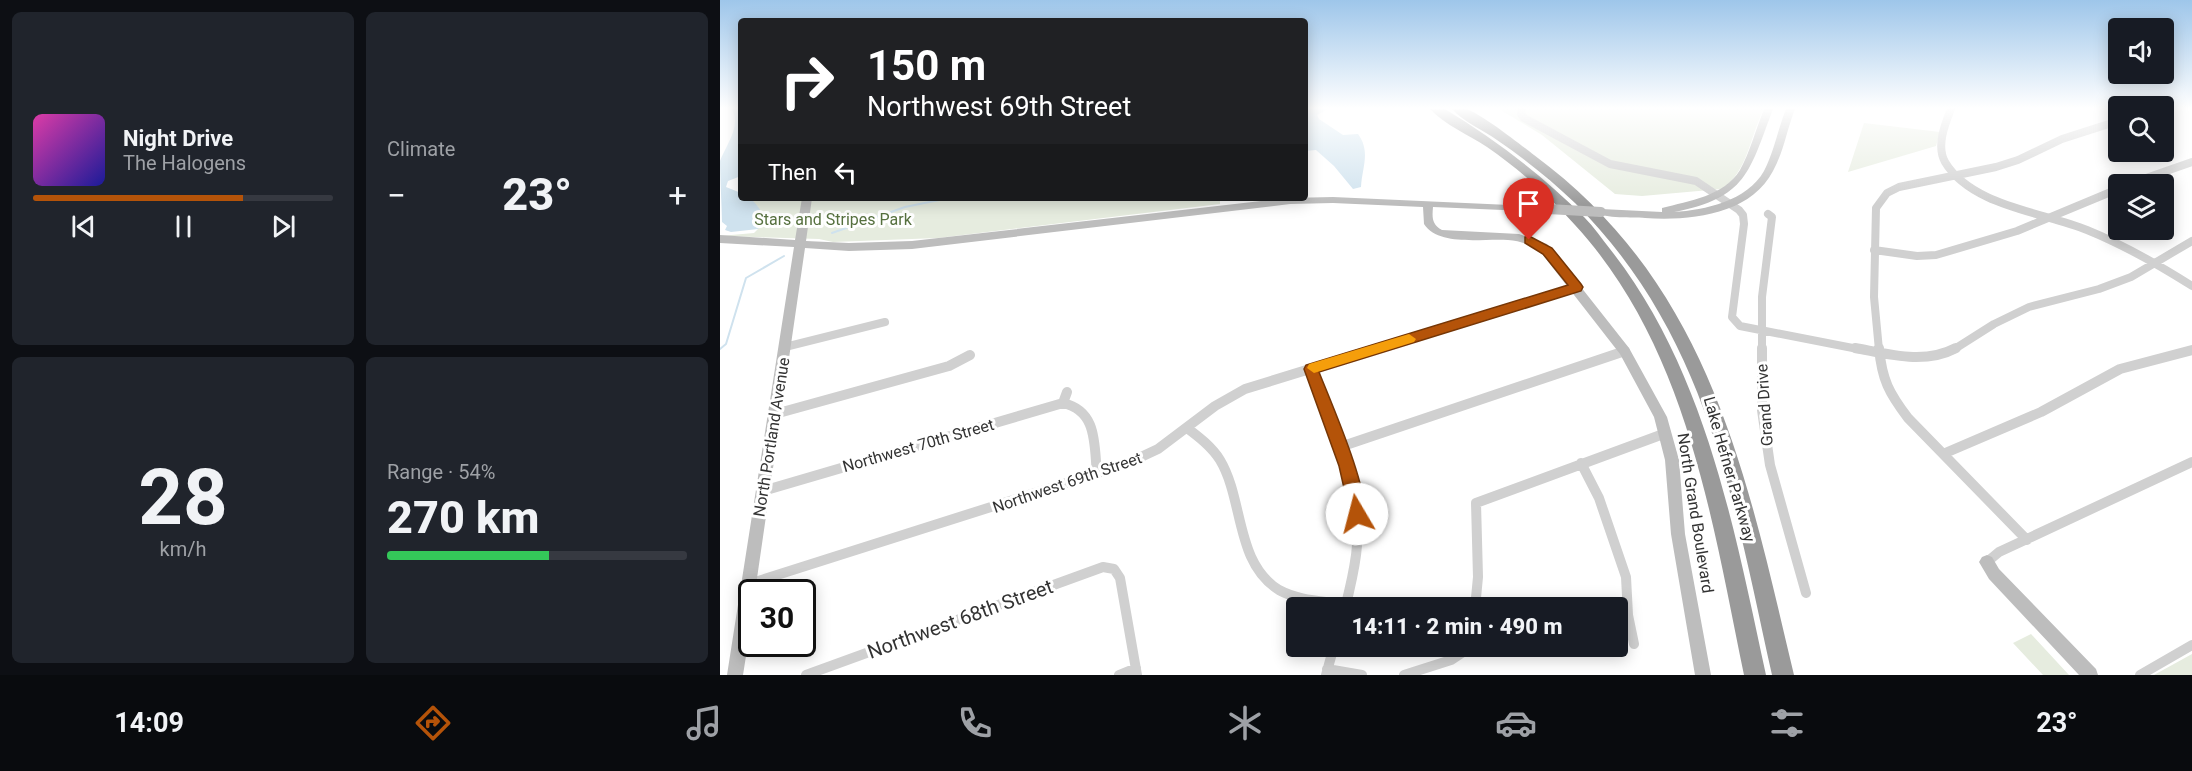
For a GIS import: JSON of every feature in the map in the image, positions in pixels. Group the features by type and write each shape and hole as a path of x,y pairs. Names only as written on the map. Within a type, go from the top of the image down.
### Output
{"highway":[{"name":"Lake Hefner Parkway","path":"1485,140 1547,188 1607,253 1631,286 1656,329 1680,381 1701,439 1715,492 1755,675"},
{"name":"Lake Hefner Parkway","path":"1509,140 1571,190 1629,254 1651,283 1678,329 1701,375 1727,448 1783,675"}],"street":[{"path":"1565,140 1604,162 1696,181 1742,212 1744,218 1732,317 1740,326 1877,352 1915,358 1941,355 2024,309 2112,285 2131,277 2192,241"},
{"path":"1631,213 1684,207 1718,194 1739,179 1756,140"},
{"path":"1308,200 1548,209 1654,216 1684,215 1714,210 1751,191 1764,177 1778,140"},
{"path":"1942,140 1941,153 1945,164 1956,176 1990,197 2087,230 2153,263 2192,286"},
{"path":"2027,540 1908,418 1891,396 1881,374 1877,352 1874,297 1876,208 1887,193 1899,187 2007,164 2059,140"},
{"path":"2158,174 2192,162"},
{"path":"1874,250 1917,256 1936,255 2017,231 2108,193"},
{"name":"North Portland Avenue","path":"750,579 807,201"},
{"path":"720,239 881,246 935,243 1293,201"},
{"name":"North Grand Boulevard","path":"1428,204 1427,222 1434,231 1517,238 1533,242 1548,251 1625,351 1653,400 1666,433 1672,460 1678,534 1703,675"},
{"name":"Grand Drive","path":"1768,214 1772,217 1765,265 1760,331 1762,410 1766,446 1806,593"},
{"name":"Northwest 69th Street","path":"765,579 1096,474 1145,456 1209,410 1236,394 1577,287"},
{"path":"785,347 885,322"},
{"path":"1944,454 2041,411 2120,369 2192,350"},
{"path":"1340,447 1625,351"},
{"path":"775,414 949,366 970,355"},
{"path":"1311,369 1353,485 1357,514 1357,554 1347,597"},
{"name":"Northwest 70th Street","path":"763,491 1065,398 1088,415 1096,474"},
{"path":"1187,428 1221,460 1251,556 1263,577 1284,593 1303,597"},
{"path":"1476,597 1478,578 1476,503 1666,433"},
{"path":"2090,675 1994,574 1988,562 1992,556 2192,462"},
{"path":"1581,463 1599,498 1626,577 1628,615 1634,644"},
{"name":"Northwest 68th Street","path":"806,675 1097,569 1114,569 1120,578 1137,671"},
{"path":"2140,675 2192,645"},
{"name":"North Portland Avenue","path":"735,675 738,656"},
{"path":"1331,657 1327,672 1362,675"},
{"path":"1404,675 1455,657"},
{"path":"1119,675 1137,671"}],"green space":[{"path":"1549,140 1751,140 1743,164 1730,182 1721,189 1642,196 1615,194"},
{"path":"1858,140 1938,140 1936,146 1848,172"},
{"name":"Stars and Stripes Park","path":"752,201 1220,201 1220,204 938,238 833,242 819,239 720,236 754,233 758,229 758,207"},
{"path":"2031,634 2069,675 2043,675 2013,643"},
{"path":"2192,654 2192,675 2154,675"}],"water":[{"path":"729,140 738,140 738,177 728,181 726,187 738,192 738,201 753,201 758,207 762,217 758,229 731,232 725,230 727,226 722,222 720,161"},
{"path":"1308,140 1362,140 1365,160 1361,187 1353,189 1334,166 1316,150 1308,151"}],"waterway":[{"path":"832,233 905,207 934,201"},
{"path":"720,349 726,344 746,278 784,256"}],"slow traffic":[{"path":"1314,368 1409,339"}],"route":[{"path":"1357,514 1353,485 1347,466 1311,369 1577,287 1548,251 1529,240"}]}
